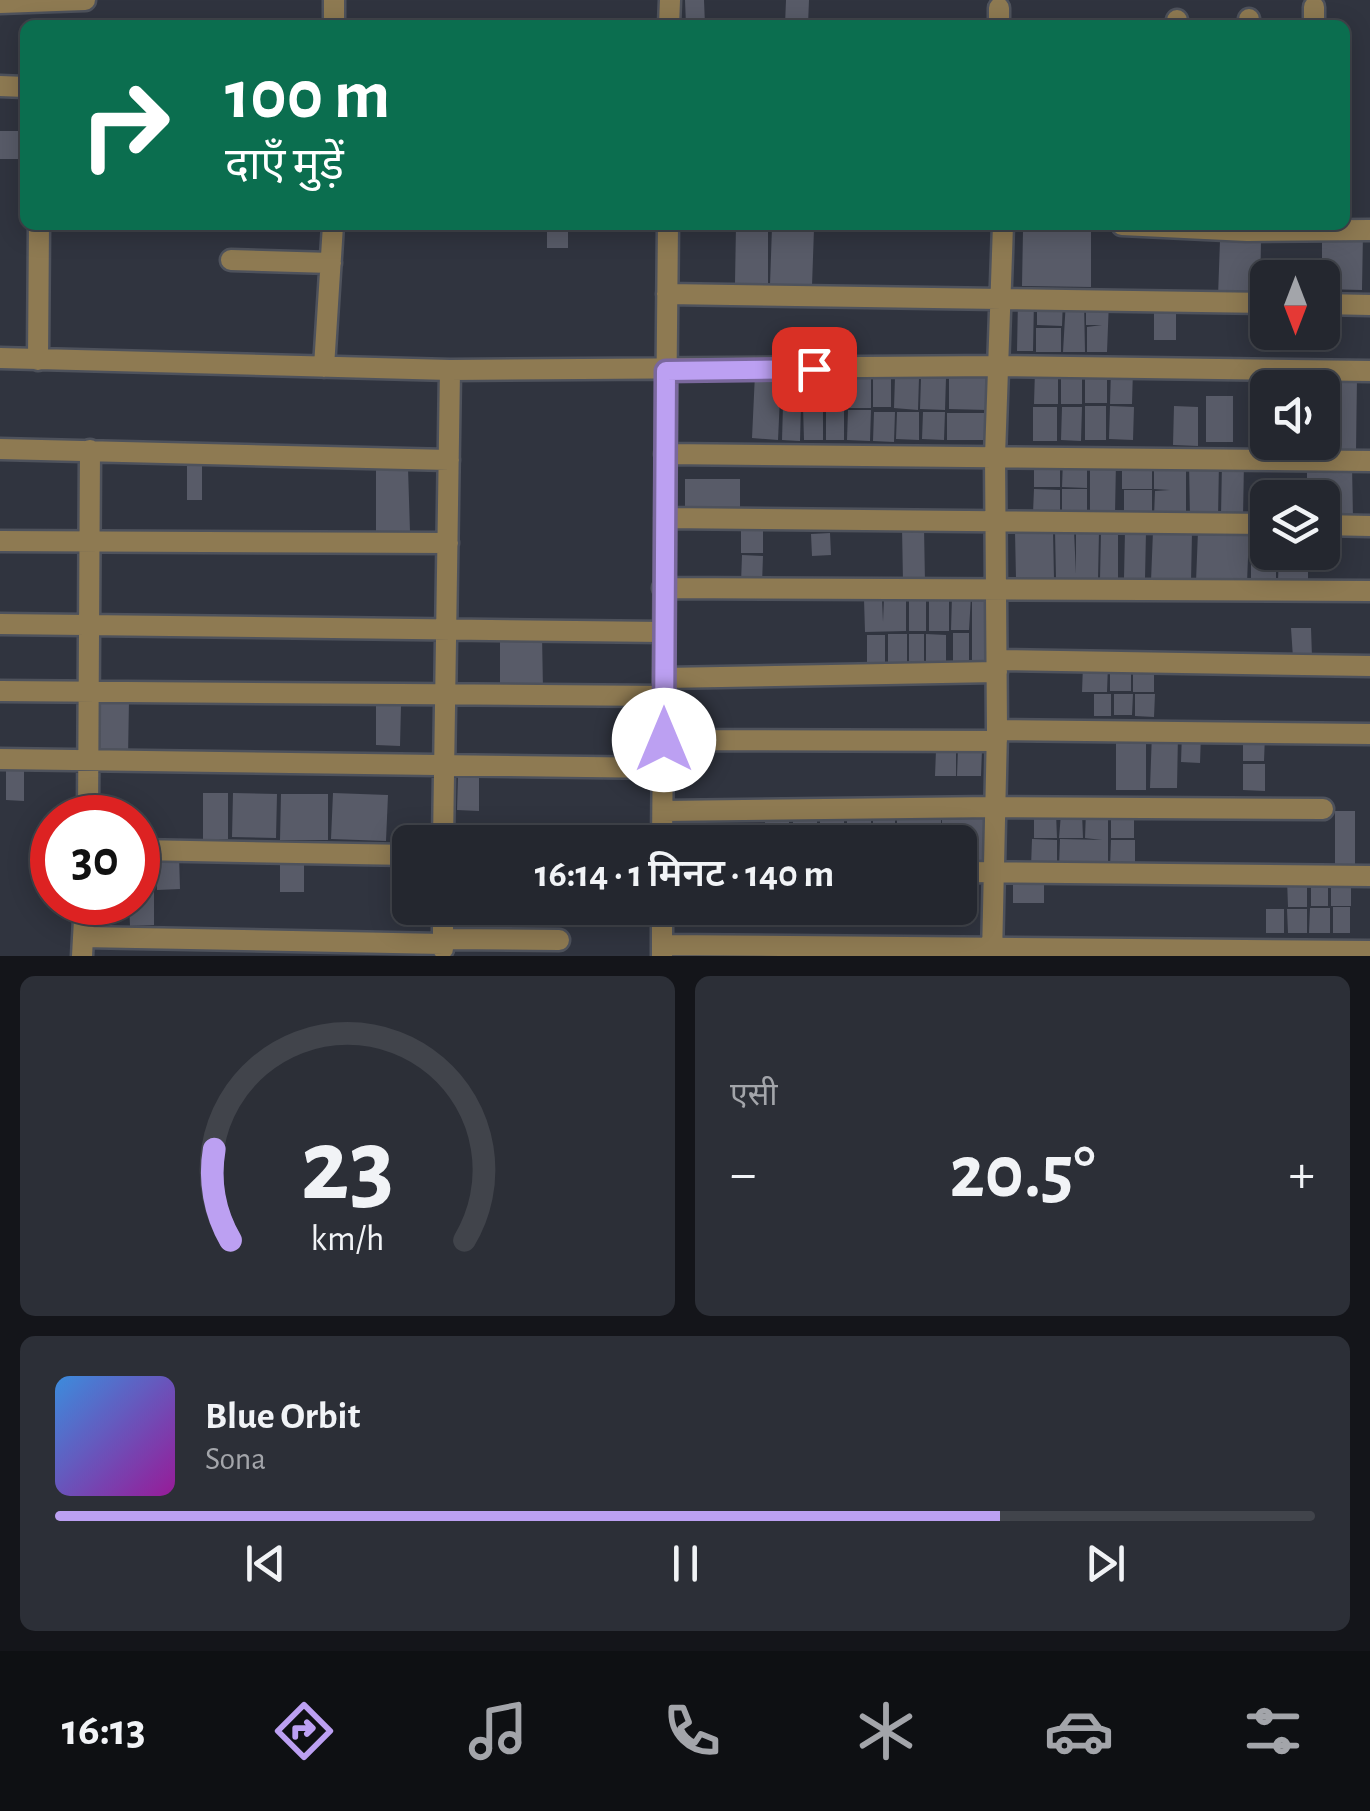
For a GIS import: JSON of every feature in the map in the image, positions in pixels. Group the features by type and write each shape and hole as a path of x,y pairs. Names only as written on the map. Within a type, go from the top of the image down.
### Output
{"street":[{"path":"0,3 86,0"},
{"path":"38,360 39,230"},
{"path":"324,367 334,230"},
{"path":"663,825 668,230"},
{"path":"992,951 997,735 995,456 1003,230"},
{"path":"231,260 331,264"},
{"path":"667,294 1250,302"},
{"path":"1340,304 1370,305"},
{"path":"0,358 450,370 1000,366 1370,372"},
{"path":"443,825 450,370"},
{"path":"0,449 449,460"},
{"path":"88,795 90,450"},
{"path":"666,454 1370,461"},
{"path":"665,518 1250,524"},
{"path":"1340,525 1370,526"},
{"path":"0,541 448,544"},
{"path":"664,588 1370,591"},
{"path":"0,624 664,632"},
{"path":"0,691 446,695 664,687 997,666 1370,666"},
{"path":"664,740 1370,734"},
{"path":"0,759 663,768"},
{"path":"663,810 1323,808"},
{"path":"160,850 392,855"},
{"path":"977,872 1370,876"},
{"path":"83,947 443,946 559,940"},
{"path":"662,950 1370,950"}],"building":[{"path":"685,0 704,0 705,20 686,20"},
{"path":"786,0 809,0 808,20 785,20"},
{"path":"0,131 20,131 20,159 0,159"},
{"path":"547,230 568,230 568,248 547,248"},
{"path":"736,230 768,230 768,284 735,283"},
{"path":"772,230 814,230 812,286 770,285"},
{"path":"1023,230 1091,231 1091,287 1022,286"},
{"path":"1322,233 1363,233 1362,290 1340,289 1340,260 1322,260"},
{"path":"1220,240 1261,241 1261,260 1250,260 1250,298 1218,297"},
{"path":"1018,299 1034,300 1033,351 1017,351"},
{"path":"1037,299 1063,299 1062,326 1037,325"},
{"path":"1066,300 1084,301 1085,352 1063,352"},
{"path":"1086,300 1109,301 1107,352 1087,352 1087,327 1102,325 1086,325"},
{"path":"1176,309 1176,340 1154,340 1154,310"},
{"path":"1036,328 1061,328 1061,352 1036,352"},
{"path":"1035,370 1058,370 1058,404 1034,404"},
{"path":"1061,370 1082,370 1082,404 1061,404"},
{"path":"1085,370 1107,370 1107,403 1085,403"},
{"path":"1111,370 1133,370 1132,404 1110,404"},
{"path":"755,374 781,376 778,440 752,438"},
{"path":"783,375 845,376 844,403 783,401"},
{"path":"949,375 988,376 987,410 949,409"},
{"path":"848,376 871,376 871,408 847,408"},
{"path":"873,376 891,376 891,407 873,407"},
{"path":"1340,376 1357,376 1356,452 1340,452"},
{"path":"895,377 919,378 918,410 894,408"},
{"path":"921,378 946,378 945,410 920,409"},
{"path":"1206,396 1233,396 1233,442 1206,442"},
{"path":"783,405 801,406 800,441 782,440"},
{"path":"844,406 844,440 826,440 826,407"},
{"path":"1085,406 1106,406 1106,440 1085,440"},
{"path":"1110,406 1134,407 1133,440 1109,439"},
{"path":"1174,406 1198,407 1198,446 1173,445"},
{"path":"803,407 823,407 823,440 804,440"},
{"path":"1033,407 1057,407 1057,441 1033,441"},
{"path":"1062,407 1082,407 1081,441 1061,440"},
{"path":"848,410 871,410 870,441 847,440"},
{"path":"874,412 895,412 894,442 873,441"},
{"path":"897,412 919,412 919,440 896,439"},
{"path":"923,412 945,412 944,440 922,439"},
{"path":"947,413 987,413 987,440 947,440"},
{"path":"187,454 202,454 202,500 187,500"},
{"path":"1063,460 1087,462 1087,488 1062,487"},
{"path":"1090,461 1116,461 1115,515 1090,515"},
{"path":"1154,461 1186,462 1186,518 1154,517 1155,491 1170,490 1154,489"},
{"path":"1034,462 1060,462 1060,487 1034,487"},
{"path":"1122,462 1152,462 1152,489 1122,489"},
{"path":"1189,462 1219,462 1218,518 1190,517"},
{"path":"1222,462 1244,462 1243,517 1221,516"},
{"path":"1352,464 1353,519 1340,519 1340,480 1307,480 1307,465"},
{"path":"376,468 408,468 410,532 376,532"},
{"path":"685,479 740,479 740,507 685,507"},
{"path":"1034,489 1060,490 1060,513 1033,513"},
{"path":"1062,489 1087,489 1087,514 1062,513"},
{"path":"1124,490 1152,490 1152,516 1124,515"},
{"path":"741,525 763,525 763,553 741,553"},
{"path":"902,527 924,527 925,583 903,583"},
{"path":"1053,531 1054,579 1016,579 1015,532"},
{"path":"1055,531 1074,531 1076,574 1076,531 1099,531 1098,579 1056,579"},
{"path":"1101,531 1118,531 1118,579 1100,579"},
{"path":"1125,531 1146,531 1145,579 1124,578"},
{"path":"1153,531 1192,532 1191,582 1151,581"},
{"path":"1198,531 1249,533 1247,583 1196,582"},
{"path":"830,533 831,555 812,556 811,534"},
{"path":"742,555 763,556 762,584 741,583"},
{"path":"1251,570 1276,570 1276,582 1251,581"},
{"path":"1278,570 1308,570 1308,581 1278,581"},
{"path":"952,596 971,596 969,630 951,630"},
{"path":"972,596 987,596 987,665 972,665"},
{"path":"929,597 949,597 949,631 929,631"},
{"path":"884,598 906,598 906,631 865,632 864,599 882,599 883,622"},
{"path":"909,598 926,598 926,631 909,631"},
{"path":"1291,628 1311,628 1312,657 1293,658"},
{"path":"953,633 969,633 969,665 953,665"},
{"path":"888,634 907,634 907,666 888,666"},
{"path":"909,634 924,634 924,666 909,666"},
{"path":"926,634 946,635 946,670 926,669"},
{"path":"542,635 543,690 500,690 500,637"},
{"path":"867,635 885,635 885,666 867,666"},
{"path":"1083,665 1108,665 1107,692 1082,692"},
{"path":"1110,667 1131,667 1131,691 1110,691"},
{"path":"1133,667 1154,667 1154,692 1133,692"},
{"path":"1094,694 1111,694 1111,716 1094,716"},
{"path":"1114,694 1133,694 1132,715 1114,715"},
{"path":"1135,694 1155,694 1154,717 1135,716"},
{"path":"95,700 129,700 128,757 94,757"},
{"path":"376,705 401,706 400,746 376,745"},
{"path":"1152,733 1178,734 1177,788 1150,788"},
{"path":"1182,733 1201,734 1200,763 1181,762"},
{"path":"1243,734 1265,735 1264,761 1243,761"},
{"path":"1116,742 1146,742 1146,790 1116,790"},
{"path":"958,749 982,750 981,776 957,776"},
{"path":"936,750 956,750 956,776 935,776"},
{"path":"1243,764 1265,764 1265,791 1243,790"},
{"path":"6,766 24,766 24,801 6,800"},
{"path":"458,776 479,776 479,811 457,810"},
{"path":"203,793 228,793 228,839 203,839"},
{"path":"233,793 277,794 276,838 232,837"},
{"path":"333,793 388,795 386,841 331,839"},
{"path":"281,794 328,794 328,840 280,840"},
{"path":"988,811 988,865 977,865 977,825 942,825 942,813"},
{"path":"1086,811 1108,813 1108,868 1059,867 1060,839 1102,840 1085,838"},
{"path":"1335,811 1355,811 1355,871 1335,871"},
{"path":"1111,812 1134,812 1134,838 1111,838"},
{"path":"897,813 941,813 941,825 897,825"},
{"path":"1034,813 1056,813 1057,838 1034,838"},
{"path":"1082,813 1083,838 1059,838 1061,814"},
{"path":"873,814 895,814 895,825 873,825"},
{"path":"765,815 789,815 789,825 765,825"},
{"path":"820,815 844,816 844,825 820,825"},
{"path":"847,815 871,815 871,825 847,825"},
{"path":"793,817 817,817 817,825 793,825"},
{"path":"1032,839 1057,840 1057,867 1031,867"},
{"path":"1111,840 1135,840 1135,869 1110,868"},
{"path":"179,855 180,889 160,890 160,856"},
{"path":"280,856 304,856 304,892 280,892"},
{"path":"1013,875 1044,875 1044,903 1013,903"},
{"path":"1287,879 1307,879 1307,907 1288,907"},
{"path":"1311,879 1328,879 1328,906 1311,906"},
{"path":"1331,879 1351,879 1351,906 1331,906"},
{"path":"1333,907 1350,907 1350,933 1333,933"},
{"path":"1310,908 1330,908 1330,933 1309,933"},
{"path":"1266,909 1284,909 1284,933 1266,933"},
{"path":"1287,909 1307,909 1307,933 1288,933"}],"route":[{"path":"664,740 666,371 814,369"}]}
